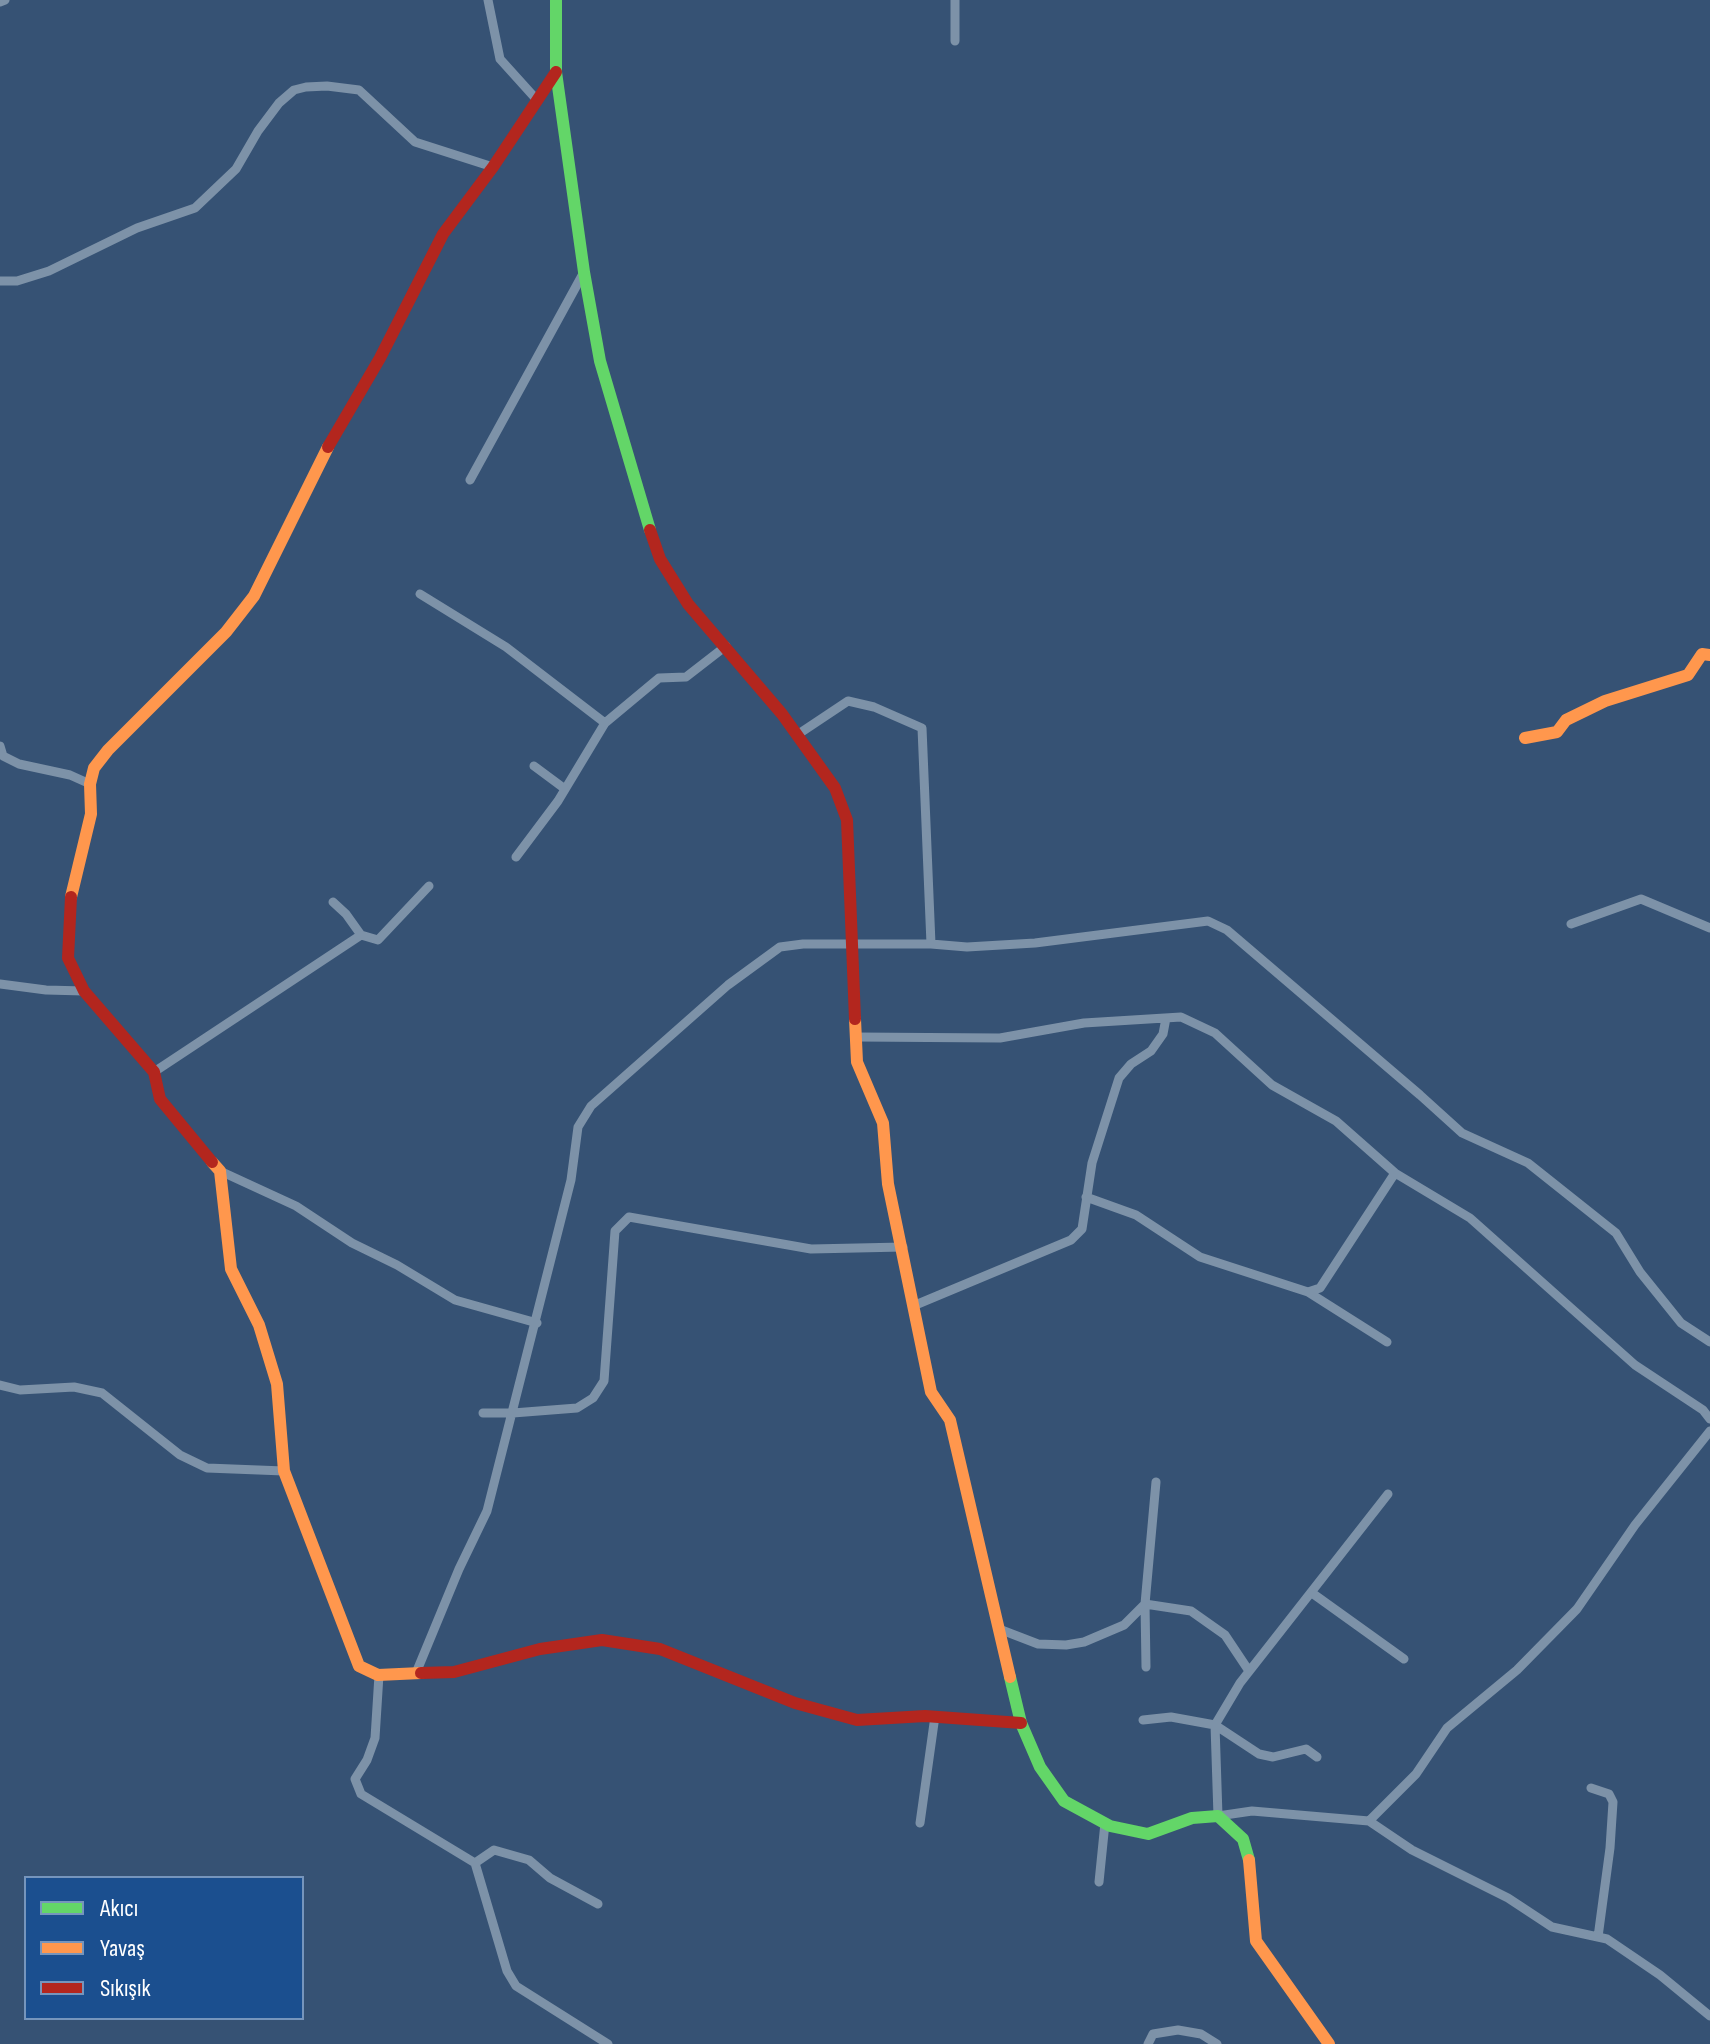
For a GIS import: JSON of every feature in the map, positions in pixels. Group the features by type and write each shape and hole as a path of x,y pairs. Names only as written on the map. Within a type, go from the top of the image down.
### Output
{"street":[{"path":"488,0 500,59 537,100"},
{"path":"556,0 556,72 584,272 600,361 634,482 660,559 688,604 726,646 835,788 847,820 857,1062 883,1123 888,1184 931,1392 950,1420 1021,1723 1040,1767 1064,1801 1105,1823 1148,1834 1192,1818 1252,1811 1369,1821 1412,1850 1508,1898 1552,1927 1607,1939 1632,1954 1710,2016"},
{"path":"955,0 955,41"},
{"path":"537,1323 455,1300 397,1265 352,1243 296,1206 220,1171 160,1099 154,1072 84,991 68,958 69,907 91,814 90,784 94,768 108,750 226,632 254,596 327,449 380,358 443,234 493,167 556,72"},
{"path":"0,281 17,281 49,271 137,228 195,208 236,169 279,103 294,90 306,87 359,90 415,142 493,167"},
{"path":"470,480 584,272"},
{"path":"420,594 506,647 605,723"},
{"path":"516,857 565,789 605,723 659,678 686,677 726,646"},
{"path":"1525,738 1557,732 1566,720 1605,701 1688,675 1702,654 1710,655"},
{"path":"797,735 848,701 874,707 922,728 931,944"},
{"path":"0,746 3,756 19,764 70,775 90,784"},
{"path":"534,766 565,789"},
{"path":"333,902 361,935 378,940 429,886"},
{"path":"1571,924 1641,899 1710,928"},
{"path":"416,1673 487,1511 571,1180 578,1127 591,1106 728,985 780,947 803,944 931,944 967,947 1035,943 1208,921 1227,930 1462,1133 1528,1163 1616,1233 1640,1272 1681,1323 1710,1342"},
{"path":"154,1072 361,935"},
{"path":"0,984 84,991"},
{"path":"856,1037 1000,1038 1084,1023 1181,1017 1215,1033 1272,1085 1336,1121 1395,1173 1470,1218 1635,1365 1703,1410 1710,1419"},
{"path":"913,1306 1071,1240 1082,1229 1092,1163 1119,1078 1131,1064 1151,1051 1163,1034 1166,1018"},
{"path":"220,1171 231,1269 259,1325 277,1384 284,1471 359,1666 379,1675 454,1672 540,1649 602,1640 660,1649 795,1703 857,1720 935,1716 1021,1723"},
{"path":"1308,1292 1320,1288 1395,1173"},
{"path":"1086,1197 1136,1215 1200,1257 1308,1292 1387,1342"},
{"path":"483,1413 577,1408 593,1398 604,1381 615,1231 629,1217 811,1249 903,1247"},
{"path":"0,1385 20,1390 74,1387 102,1393 180,1455 207,1468 284,1471"},
{"path":"1369,1821 1416,1774 1447,1728 1517,1670 1577,1609 1635,1525 1710,1431"},
{"path":"1146,1667 1145,1604 1156,1482"},
{"path":"1329,2044 1256,1941 1249,1861 1243,1839 1218,1816 1215,1725 1249,1671 1388,1494"},
{"path":"1312,1593 1404,1659"},
{"path":"999,1629 1038,1644 1084,1642 1124,1625 1145,1604"},
{"path":"1145,1604 1191,1611 1225,1635 1249,1671"},
{"path":"379,1675 375,1738 367,1760 355,1779 361,1794 475,1863 507,1971 516,1986 608,2044"},
{"path":"920,1823 935,1716"},
{"path":"1143,1720 1171,1717 1215,1725 1259,1754 1273,1757 1306,1749 1317,1757"},
{"path":"1591,1788 1609,1794 1613,1802 1598,1937"},
{"path":"1099,1882 1105,1823"},
{"path":"475,1863 494,1850 529,1860 550,1878 598,1904"},
{"path":"1148,2044 1153,2034 1178,2030 1201,2034 1217,2044"}],"traffic: fast":[{"path":"556,0 556,72 584,272 600,361 650,530"},
{"path":"1010,1677 1021,1723 1040,1767 1064,1801 1110,1826 1148,1834 1192,1818 1218,1816 1243,1839 1249,1860"}],"traffic: slow":[{"path":"71,897 91,814 90,784 94,768 108,750 226,632 254,596 328,447"},
{"path":"1525,738 1557,732 1566,720 1605,701 1688,675 1702,654 1710,655"},
{"path":"855,1019 857,1062 883,1123 888,1184 931,1392 950,1420 1010,1677"},
{"path":"212,1162 220,1171 231,1269 259,1325 277,1384 284,1471 359,1666 378,1675 421,1673"},
{"path":"1249,1860 1256,1941 1329,2044"}],"traffic: jam":[{"path":"328,447 380,358 443,234 493,167 556,72"},
{"path":"650,530 660,559 688,604 782,714 835,788 847,820 855,1019"},
{"path":"71,897 68,958 84,991 154,1072 160,1099 212,1162"},
{"path":"421,1673 454,1672 540,1649 602,1640 660,1649 795,1703 857,1720 925,1716 1021,1723"}]}
